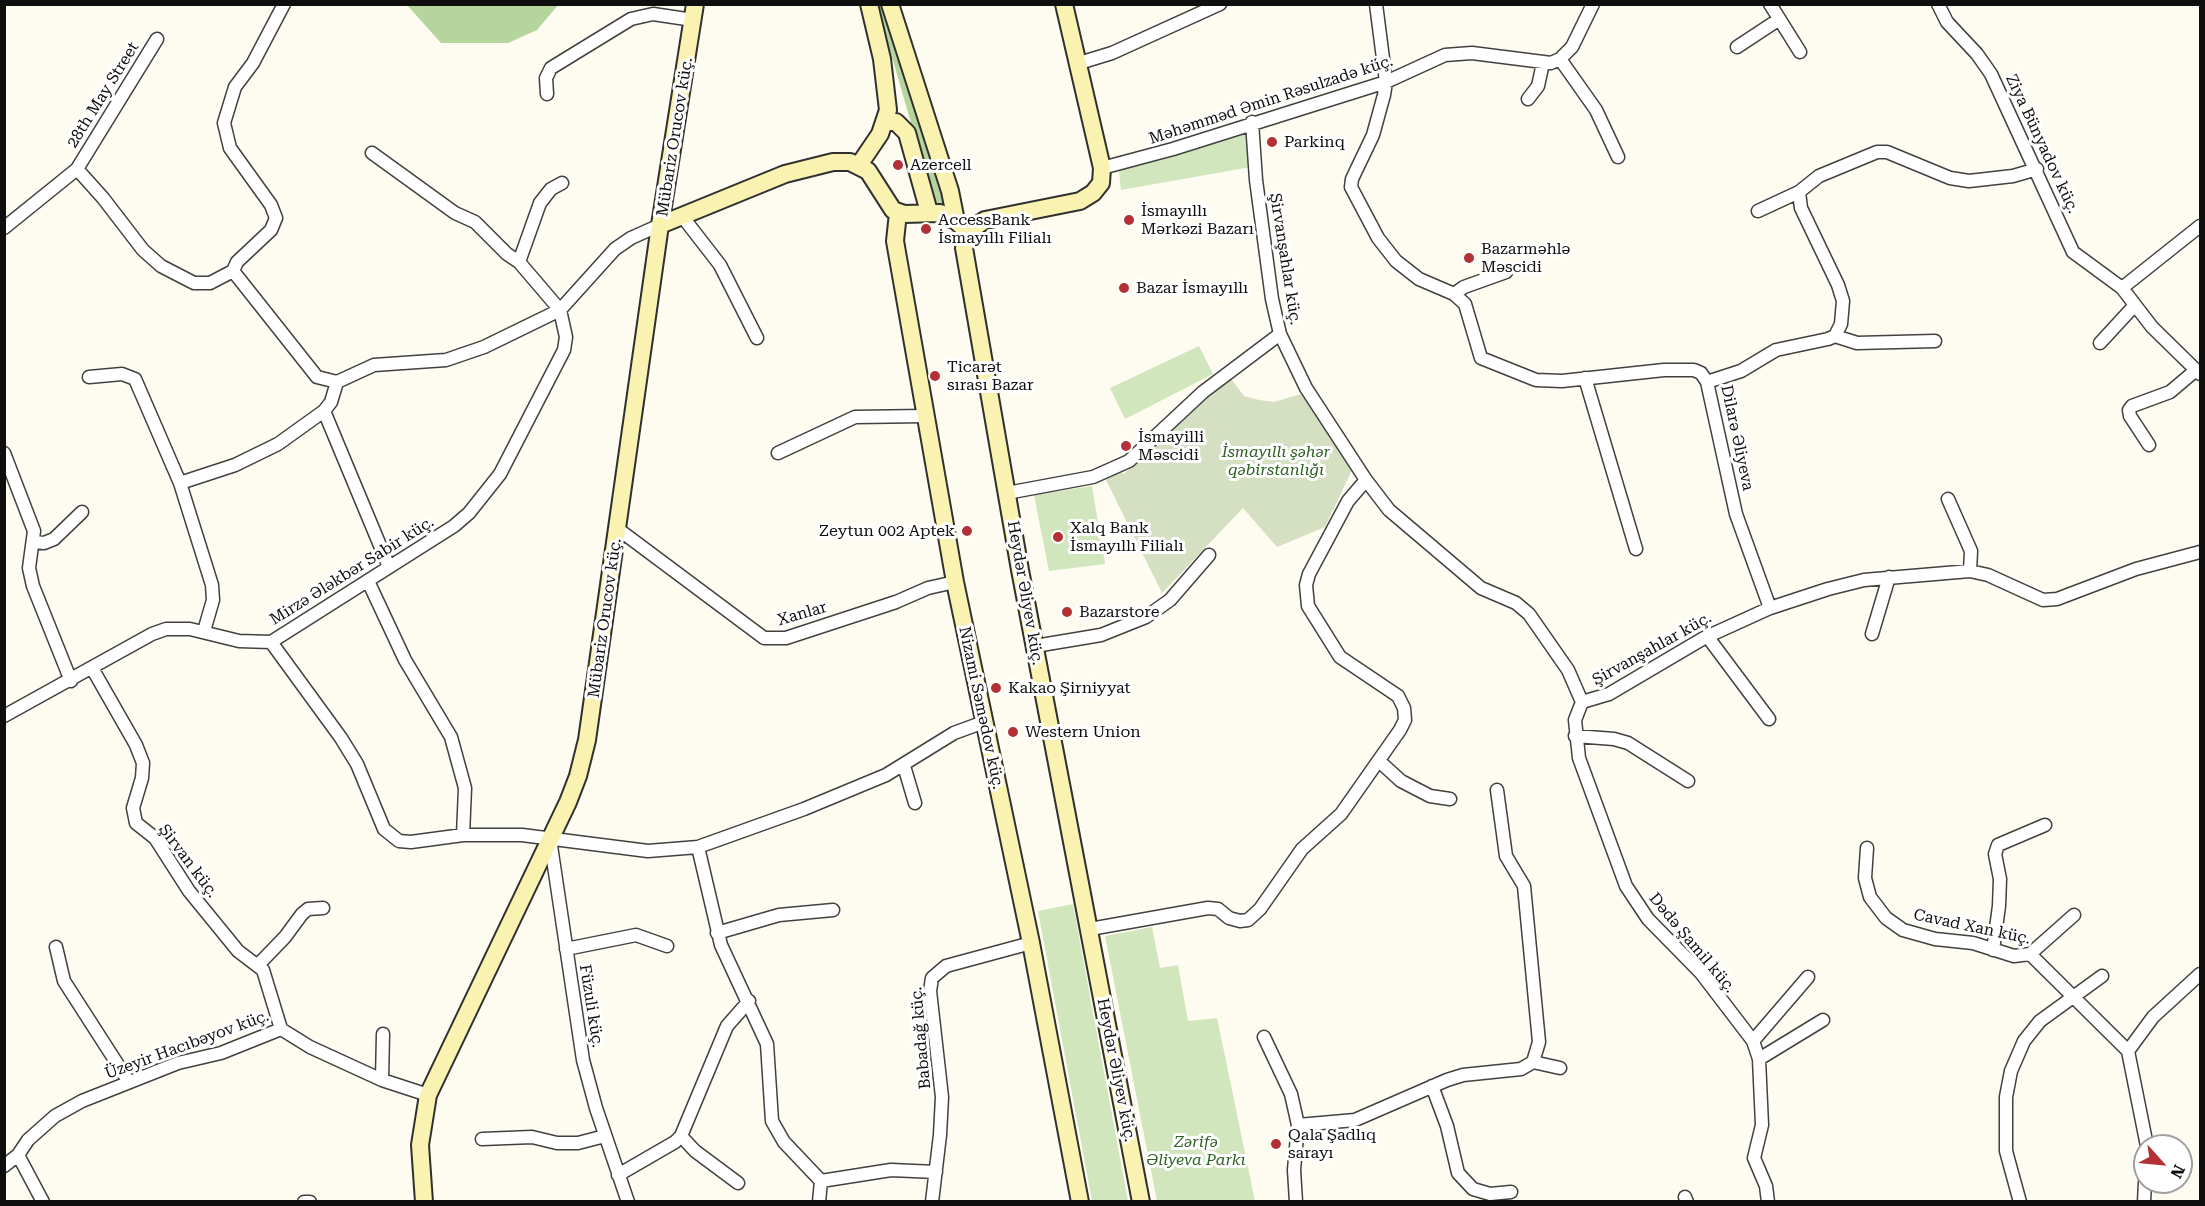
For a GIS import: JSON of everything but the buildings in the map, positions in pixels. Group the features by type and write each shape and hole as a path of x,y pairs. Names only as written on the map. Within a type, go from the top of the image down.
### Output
{"street":[{"name":"28th May Street","path":"77,169 103,198 143,250 161,266 194,283 210,283 233,271 237,262 271,230 276,218 271,205 230,148 224,123 235,87 253,63 284,4"},
{"path":"859,165 886,122 888,93 869,4"},
{"path":"890,4 950,191 956,220"},
{"path":"233,271 311,371 325,381 337,382 374,365 422,363 464,356 560,310 615,249 631,238 785,174 833,162 859,165 873,179 887,205 898,213 930,212 947,215 968,232 985,220 1080,201 1098,188 1103,177 1064,4"},
{"path":"1076,64 1112,53 1220,4"},
{"path":"1376,4 1386,82 1373,135 1352,179 1351,187 1378,238 1396,261 1419,279 1454,294 1465,304 1481,358 1488,362 1536,380 1585,378 1664,370 1694,370 1701,373 1707,382"},
{"path":"1593,4 1572,47 1560,59 1604,124 1618,157"},
{"path":"1770,4 1800,52"},
{"name":"Ziya Bünyadov küç.","path":"1938,4 1947,22 1977,54 1991,74 2037,169 2073,252 2122,288 2198,372"},
{"path":"547,94 546,78 550,68 631,19 653,14 694,12"},
{"name":"Mübariz Orucov küç.","path":"424,1202 420,1145 428,1095 578,776 587,740 660,225 694,12"},
{"path":"1737,47 1779,20"},
{"name":"28th May Street","path":"4,228 77,169 157,39"},
{"name":"Məhəmməd Əmin Rəsulzadə küç.","path":"1102,168 1173,149 1252,122 1386,82 1434,59 1460,52 1543,63 1560,59"},
{"path":"1528,99 1538,86 1543,63"},
{"path":"886,122 896,122 907,133 930,212"},
{"name":"Şirvanşahlar küç.","path":"1252,122 1256,180 1270,289 1280,334 1306,388 1366,480 1403,523 1481,588 1516,603 1529,614 1568,670 1582,702 1609,694 1707,636 1770,608 1828,589 1889,577 1970,571 1988,575 2043,600 2057,599 2136,569 2200,552"},
{"path":"1758,212 1799,192 1819,176 1877,152 1887,152 1950,178 1969,181 2013,176 2037,169"},
{"path":"372,153 455,213 475,222 507,255 519,262 560,310"},
{"path":"519,262 540,203 551,189 561,183"},
{"path":"1799,192 1801,208 1843,301 1841,324 1835,336 1857,343 1935,341"},
{"name":"Nizami Səmədov küç.","path":"898,213 895,241 955,582 1031,944 1080,1202"},
{"path":"682,216 726,276 757,338"},
{"path":"2122,288 2200,226"},
{"name":"Heydər Əliyev küç.","path":"968,232 964,248 1006,493 1141,1202"},
{"path":"1454,294 1464,287 1506,272"},
{"path":"2100,343 2135,305"},
{"name":"Mirzə Ələkbər Sabir küç.","path":"4,716 71,681 152,634 166,629 204,632 239,641 271,642 368,581 469,513 500,474 564,350 566,337 560,310"},
{"path":"1006,493 1093,477 1129,461 1203,392 1280,334"},
{"name":"Dilarə Əliyeva","path":"1770,608 1736,514 1707,382 1741,370 1776,350 1835,336"},
{"path":"2149,445 2129,410 2132,406 2170,392 2198,372"},
{"path":"89,377 122,374 135,379 180,483 212,585 212,611 204,632"},
{"path":"1585,378 1636,549"},
{"path":"180,483 262,453 324,411 331,402 337,382"},
{"path":"324,411 389,567"},
{"path":"778,453 855,417 925,416"},
{"path":"4,453 26,504 34,531 29,568 71,681"},
{"path":"1090,929 1208,908 1218,909 1229,918 1240,921 1248,920 1260,909 1302,849 1341,814 1400,730 1405,720 1404,708 1398,696 1340,657 1308,606 1306,585 1309,574 1348,501 1366,480"},
{"path":"1948,499 1971,551 1970,571"},
{"path":"34,542 44,543 54,539 82,512"},
{"name":"Xanlar","path":"618,529 764,638 786,638 896,602 928,588 955,582"},
{"path":"1035,646 1101,635 1146,617 1170,600 1209,555"},
{"path":"1872,634 1889,577"},
{"path":"368,581 405,660 451,737 465,788 463,835"},
{"path":"1707,636 1769,718"},
{"path":"271,642 341,738 357,764 384,829 399,841 411,843 463,835 550,838 648,851 698,847 804,809 904,766 954,734 984,722"},
{"name":"Şirvan küç.","path":"92,668 136,745 143,763 142,778 132,808 136,823 155,838 189,891 238,951 258,965 268,980 281,1029"},
{"name":"Dədə Şamil küç.","path":"1582,702 1575,720 1579,758 1626,886 1648,919 1701,973 1753,1041 1759,1059 1762,1125 1754,1158 1766,1186 1768,1202"},
{"path":"1575,736 1614,739 1628,744 1688,781"},
{"path":"1379,761 1401,782 1430,796 1450,799"},
{"path":"904,766 915,803"},
{"path":"1497,790 1506,856 1524,886 1539,1042 1533,1062"},
{"path":"1993,950 1999,906 2000,879 1995,854 1998,845 2045,825"},
{"name":"Füzuli küç.","path":"550,838 583,1060 605,1136 628,1202"},
{"path":"698,847 717,933 767,1044 770,1106 776,1131 821,1181 819,1202"},
{"name":"Cavad Xan küç.","path":"1867,849 1865,878 1870,897 1886,918 1903,930 1935,939 1973,943 2014,956 2030,954 2128,1051"},
{"path":"258,965 285,937 302,914 308,909 323,908"},
{"path":"717,933 779,915 833,910"},
{"path":"2030,954 2074,915"},
{"path":"566,949 636,935 668,946"},
{"name":"Babadağ küç.","path":"932,1202 942,1096 930,991 932,978 946,966 1031,944"},
{"path":"56,947 64,981 129,1082"},
{"path":"2144,1134 2128,1051 2153,1017 2200,974"},
{"path":"2020,1202 2006,1151 2006,1097 2011,1071 2024,1041 2040,1021 2102,976"},
{"path":"1753,1041 1808,977"},
{"path":"618,1175 675,1142 681,1136 728,1026 749,1001"},
{"path":"1759,1059 1823,1020"},
{"name":"Üzeyir Hacıbəyov küç.","path":"4,1166 18,1155 28,1140 55,1116 81,1101 177,1063 221,1053 281,1029 310,1047 382,1080 428,1095"},
{"path":"382,1080 383,1034"},
{"path":"1264,1037 1277,1059 1291,1094 1298,1125 1294,1170 1296,1202"},
{"path":"1298,1125 1356,1120 1432,1086 1463,1075 1521,1069 1533,1062 1560,1068"},
{"path":"1432,1086 1447,1126 1458,1173 1473,1189 1490,1194 1511,1192"},
{"path":"482,1139 532,1137 557,1143 578,1143 605,1136"},
{"path":"681,1136 695,1151 738,1183"},
{"path":"18,1155 43,1202"},
{"path":"821,1181 891,1170 936,1172"},
{"path":"304,1202 310,1202"}],"green space":[{"path":"407,5 558,5 537,30 508,43 441,43"},
{"path":"877,5 886,5 946,205 935,206"},
{"path":"1247,130 1251,167 1121,190 1119,171"},
{"path":"1199,346 1213,374 1125,419 1110,388"},
{"name":"İsmayıllı şəhər qəbirstanlığı","path":"1229,376 1244,396 1259,400 1274,402 1301,394 1352,470 1325,527 1277,547 1243,508 1162,593 1106,480 1117,470 1124,474"},
{"path":"1092,486 1105,564 1049,571 1034,495"},
{"path":"1073,904 1128,1201 1092,1201 1038,911"},
{"name":"Zərifə Əliyeva Parkı","path":"1152,927 1160,968 1178,965 1188,1021 1217,1018 1255,1201 1157,1201 1105,936"}],"place":[{"name":"Parkinq","path":"1272,142"},
{"name":"Azercell","path":"898,165"},
{"name":"İsmayıllı Mərkəzi Bazarı","path":"1129,220"},
{"name":"AccessBank İsmayıllı Filialı","path":"926,229"},
{"name":"Bazarməhlə Məscidi","path":"1469,258"},
{"name":"Bazar İsmayıllı","path":"1124,288"},
{"name":"Ticarət sırası Bazar","path":"935,376"},
{"name":"İsmayilli Məscidi","path":"1126,446"},
{"name":"Zeytun 002 Aptek","path":"967,531"},
{"name":"Xalq Bank İsmayıllı Filialı","path":"1058,537"},
{"name":"Bazarstore","path":"1067,612"},
{"name":"Kakao Şirniyyat","path":"996,688"},
{"name":"Western Union","path":"1013,732"},
{"name":"Qala Şadlıq sarayı","path":"1276,1144"}]}
